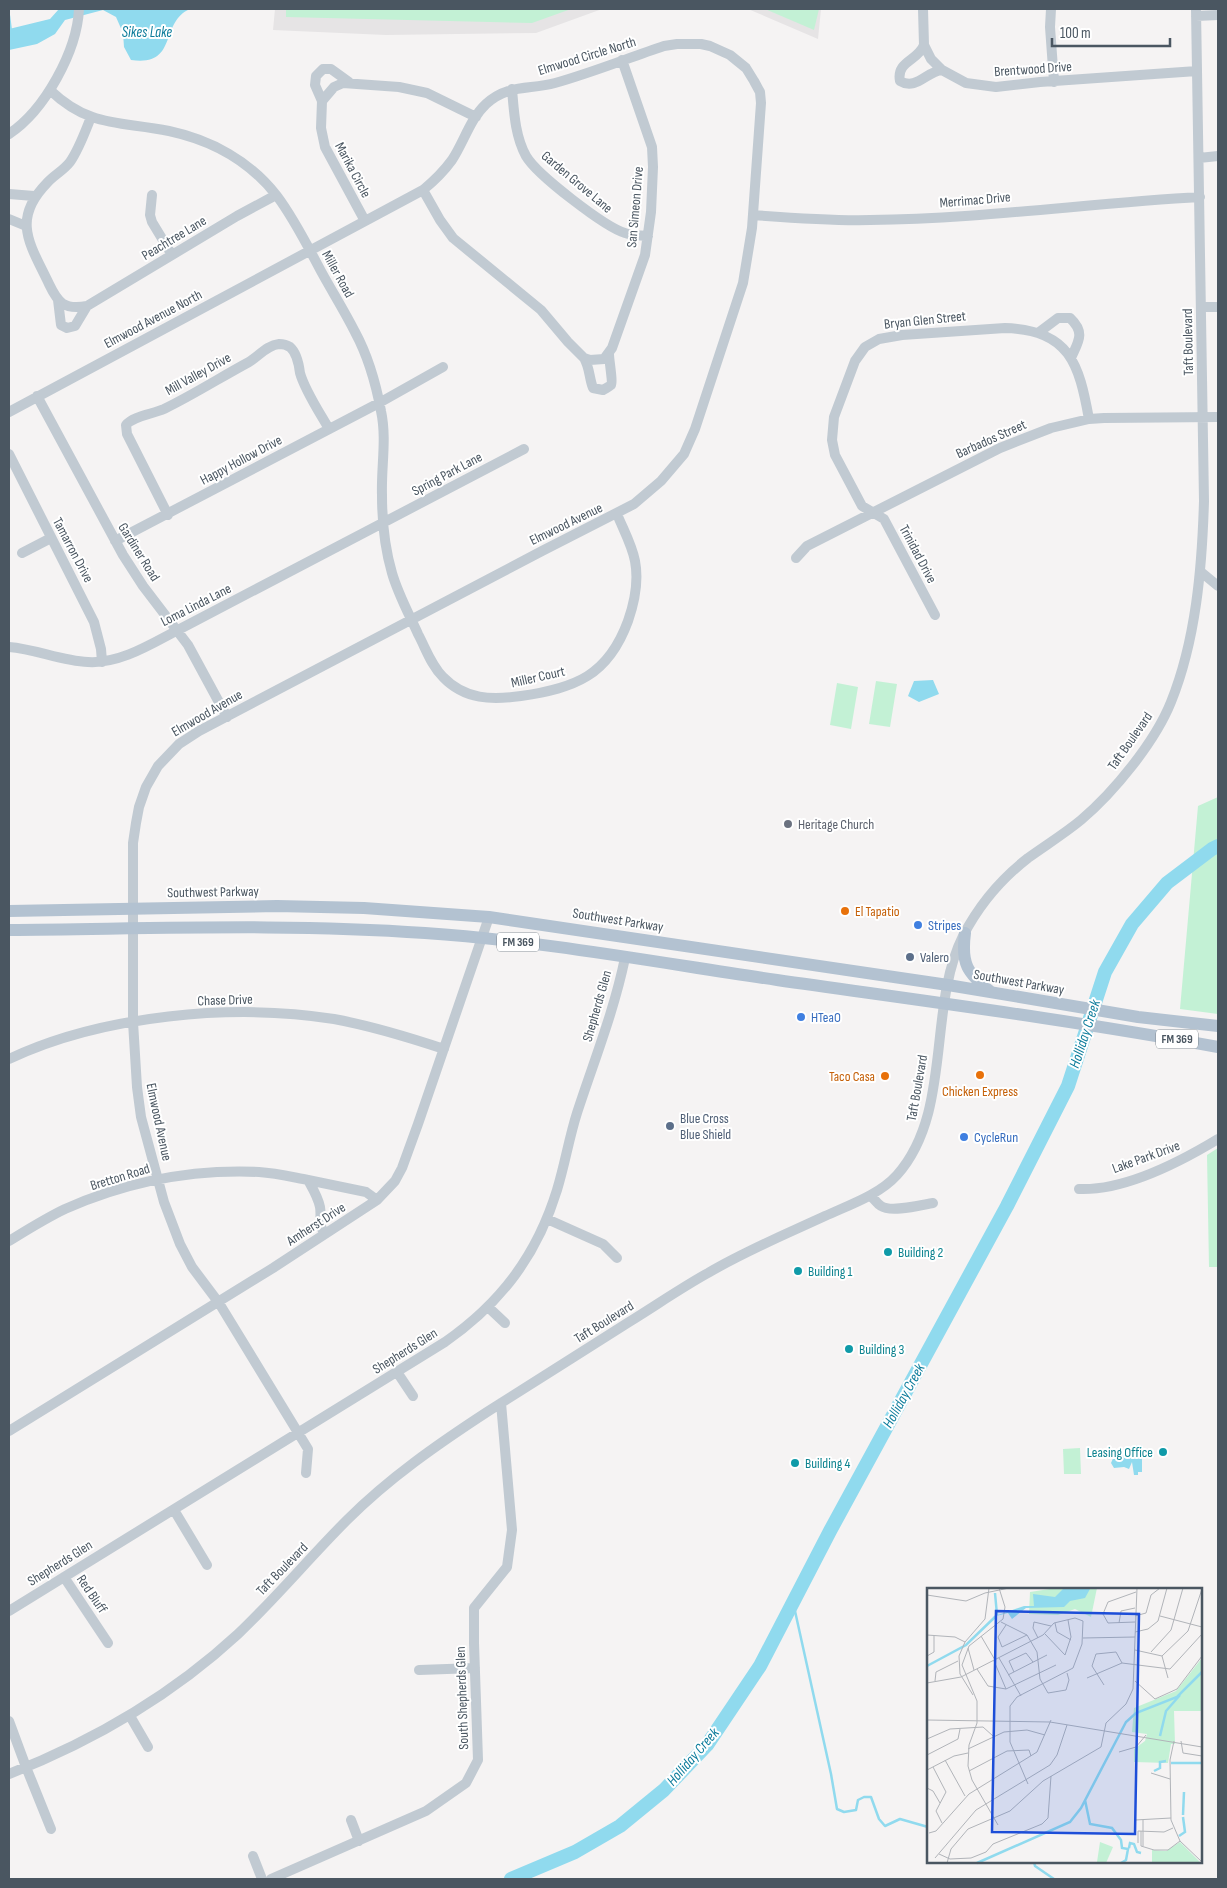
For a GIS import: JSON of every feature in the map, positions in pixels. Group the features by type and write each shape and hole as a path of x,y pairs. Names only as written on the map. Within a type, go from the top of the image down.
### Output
{"main road":[{"name":"Southwest Parkway","path":"9,911 277,906 387,909 490,917 948,985 1138,1017 1218,1026"},
{"path":"386,930 387,909"},
{"name":"FM 369","path":"9,930 278,927 386,930 482,937 585,950 625,958 1022,1014 1218,1047"},
{"path":"965,933 963,949 966,964 974,978 993,993"},
{"path":"800,963 800,983"}],"street":[{"path":"9,134 30,115 50,90 72,42 79,9"},
{"path":"923,9 924,45 921,51 903,66 899,74 900,81 911,85 935,70 942,70"},
{"path":"1051,9 1050,27 1054,82"},
{"path":"1196,12 1218,15"},
{"name":"Taft Boulevard","path":"9,1774 65,1750 130,1716 171,1689 238,1634 347,1520 393,1478 433,1448 708,1273 764,1244 869,1196 896,1176 918,1146 927,1121 948,985 955,957 965,933 987,897 997,887 1028,858 1083,818 1128,770 1156,732 1170,705 1180,675 1201,572 1204,501 1196,12"},
{"name":"Elmwood Circle North","path":"309,249 433,183 452,159 476,117 485,105 498,95 512,89 553,84 664,46 677,44 710,46 730,55 746,68 760,92 761,103 753,215"},
{"name":"Brentwood Drive","path":"924,45 931,59 942,70 966,83 982,86 996,87 1197,71"},
{"name":"San Simeon Drive","path":"423,190 440,220 454,238 541,310 588,364 593,388 603,390 610,385 612,379 609,369 609,354 645,255 653,167 652,147 622,60"},
{"name":"Marika Circle","path":"364,221 325,147 321,128 322,101 315,85 316,76 323,69 331,69 349,82 417,90 476,117"},
{"path":"322,101 334,87 349,82"},
{"name":"Garden Grove Lane","path":"512,89 520,143 531,163 548,179 609,226 627,234 648,236"},
{"name":"Miller Road","path":"50,90 64,103 91,117 123,126 169,131 207,142 244,163 276,195 309,249 361,344 371,372 384,428 382,494 384,522 392,573 411,619"},
{"name":"Peachtree Lane","path":"91,117 81,142 70,162 34,196 29,205 26,226 33,251 58,300 61,324 67,328 74,326 87,306 237,216 276,195"},
{"path":"1199,158 1218,156"},
{"path":"9,194 34,196"},
{"path":"152,195 150,215 152,222 172,255"},
{"name":"Merrimac Drive","path":"753,215 832,220 871,220 986,214 1200,197"},
{"name":"Elmwood Avenue","path":"306,1473 308,1449 219,1303 192,1268 180,1244 164,1202 141,1118 135,1066 133,1022 134,843 139,807 146,786 158,766 179,744 199,731 616,514 634,504 661,481 684,454 690,441 743,283 753,215"},
{"path":"9,219 26,226"},
{"name":"Elmwood Avenue North","path":"9,412 309,249"},
{"path":"58,300 63,304 76,308 87,306"},
{"path":"1202,307 1218,307"},
{"path":"1038,333 1058,318 1070,318 1078,325 1080,337 1071,358"},
{"name":"Bryan Glen Street","path":"871,513 862,506 835,455 832,440 834,416 855,361 865,347 879,339 902,334 1006,328 1038,333 1055,341 1071,358 1082,384 1089,419"},
{"name":"Mill Valley Drive","path":"168,515 126,434 128,422 165,408 249,362 265,349 277,344 284,344 291,348 298,363 301,376 329,429"},
{"path":"584,358 598,361 604,359 609,354"},
{"name":"Happy Hollow Drive","path":"115,541 168,515 379,403 443,366"},
{"name":"Gardiner Road","path":"37,396 115,541 143,586 178,630 200,664 227,717"},
{"name":"Barbados Street","path":"796,558 807,546 871,513 1000,448 1051,428 1089,419 1218,417"},
{"name":"Spring Park Lane","path":"384,522 524,449"},
{"name":"Tamarron Drive","path":"9,454 94,622 101,649 102,662"},
{"name":"Trinidad Drive","path":"871,513 884,519 935,615"},
{"name":"Miller Court","path":"411,619 434,668 459,691 472,696 496,698 532,694 566,686 591,675 610,658 616,649 634,603 637,578 634,558 616,514"},
{"name":"Loma Linda Lane","path":"9,646 25,648 76,661 102,662 122,657 178,630 384,522"},
{"path":"22,553 51,538"},
{"path":"1201,572 1218,586"},
{"name":"Amherst Drive","path":"9,1431 102,1372 219,1303 377,1200 395,1181 402,1168 490,917"},
{"name":"Shepherds Glen","path":"9,1611 397,1372 453,1336 488,1308 503,1292 525,1261 547,1219 558,1188 571,1132 608,1024 625,958"},
{"name":"Chase Drive","path":"9,1059 69,1036 133,1022 246,1012 290,1014 335,1020 404,1035 444,1049"},
{"name":"Lake Park Drive","path":"1079,1189 1095,1188 1145,1176 1189,1157 1218,1139"},
{"name":"Bretton Road","path":"9,1241 66,1209 117,1190 200,1173 260,1172 366,1192 377,1200"},
{"path":"308,1180 318,1199 320,1227 325,1234"},
{"path":"869,1196 875,1198 882,1207 890,1209 933,1203"},
{"path":"547,1219 603,1244 617,1258"},
{"path":"488,1308 505,1323"},
{"path":"397,1372 413,1396"},
{"name":"South Shepherds Glen","path":"271,1879 426,1811 466,1783 478,1760 474,1608 507,1567 512,1530 501,1403"},
{"path":"174,1510 207,1565"},
{"name":"Red Bluff","path":"64,1577 108,1643"},
{"path":"419,1670 475,1668"},
{"path":"130,1716 148,1747"},
{"path":"9,1720 51,1828"},
{"path":"351,1820 360,1840"},
{"path":"253,1856 262,1879"}],"shaded area":[{"path":"275,9 602,9 536,33 386,35 273,30"},
{"path":"748,9 821,9 818,39"}],"green space":[{"path":"286,9 571,9 532,23 286,17"},
{"path":"765,9 819,9 814,30"},
{"path":"876,681 897,684 890,727 869,724"},
{"path":"837,683 858,687 851,729 830,725"},
{"path":"1218,797 1218,1014 1180,1009 1198,806"},
{"path":"1218,1148 1218,1267 1209,1267 1207,1155"},
{"path":"1080,1448 1081,1474 1064,1474 1063,1449"}],"water":[{"name":"Sikes Lake","path":"59,9 190,9 174,23 163,50 156,57 146,60 131,60 124,47 123,33 116,17 103,10 65,20 55,34 37,44 9,50 9,29 50,19"},
{"path":"933,680 939,694 919,702 908,696 914,681"},
{"path":"1136,1445 1142,1445 1142,1472 1134,1475 1132,1462 1129,1469 1124,1467 1114,1468 1111,1463 1115,1454 1121,1456 1124,1453 1127,1456 1136,1456"}],"waterway":[{"path":"9,16 11,32"},
{"name":"Holliday Creek","path":"511,1879 575,1852 620,1826 664,1790 707,1745 760,1666 830,1531 1007,1206 1068,1086 1105,972 1132,924 1167,883 1218,846"},
{"path":"793,1602 837,1809 844,1812 856,1810 858,1800 864,1797 871,1797 879,1819 885,1826 900,1819 927,1827"},
{"path":"1034,1863 1035,1866 1054,1879"}],"place":[{"name":"Heritage Church","path":"788,824"},
{"name":"El Tapatio","path":"845,911"},
{"name":"Stripes","path":"918,925"},
{"name":"Valero","path":"910,957"},
{"name":"HTeaO","path":"801,1017"},
{"name":"Chicken Express","path":"980,1075"},
{"name":"Taco Casa","path":"885,1076"},
{"name":"Blue Cross Blue Shield","path":"670,1126"},
{"name":"CycleRun","path":"964,1137"},
{"name":"Building 2","path":"888,1252"},
{"name":"Building 1","path":"798,1271"},
{"name":"Building 3","path":"849,1349"},
{"name":"Leasing Office","path":"1163,1452"},
{"name":"Building 4","path":"795,1463"}]}
